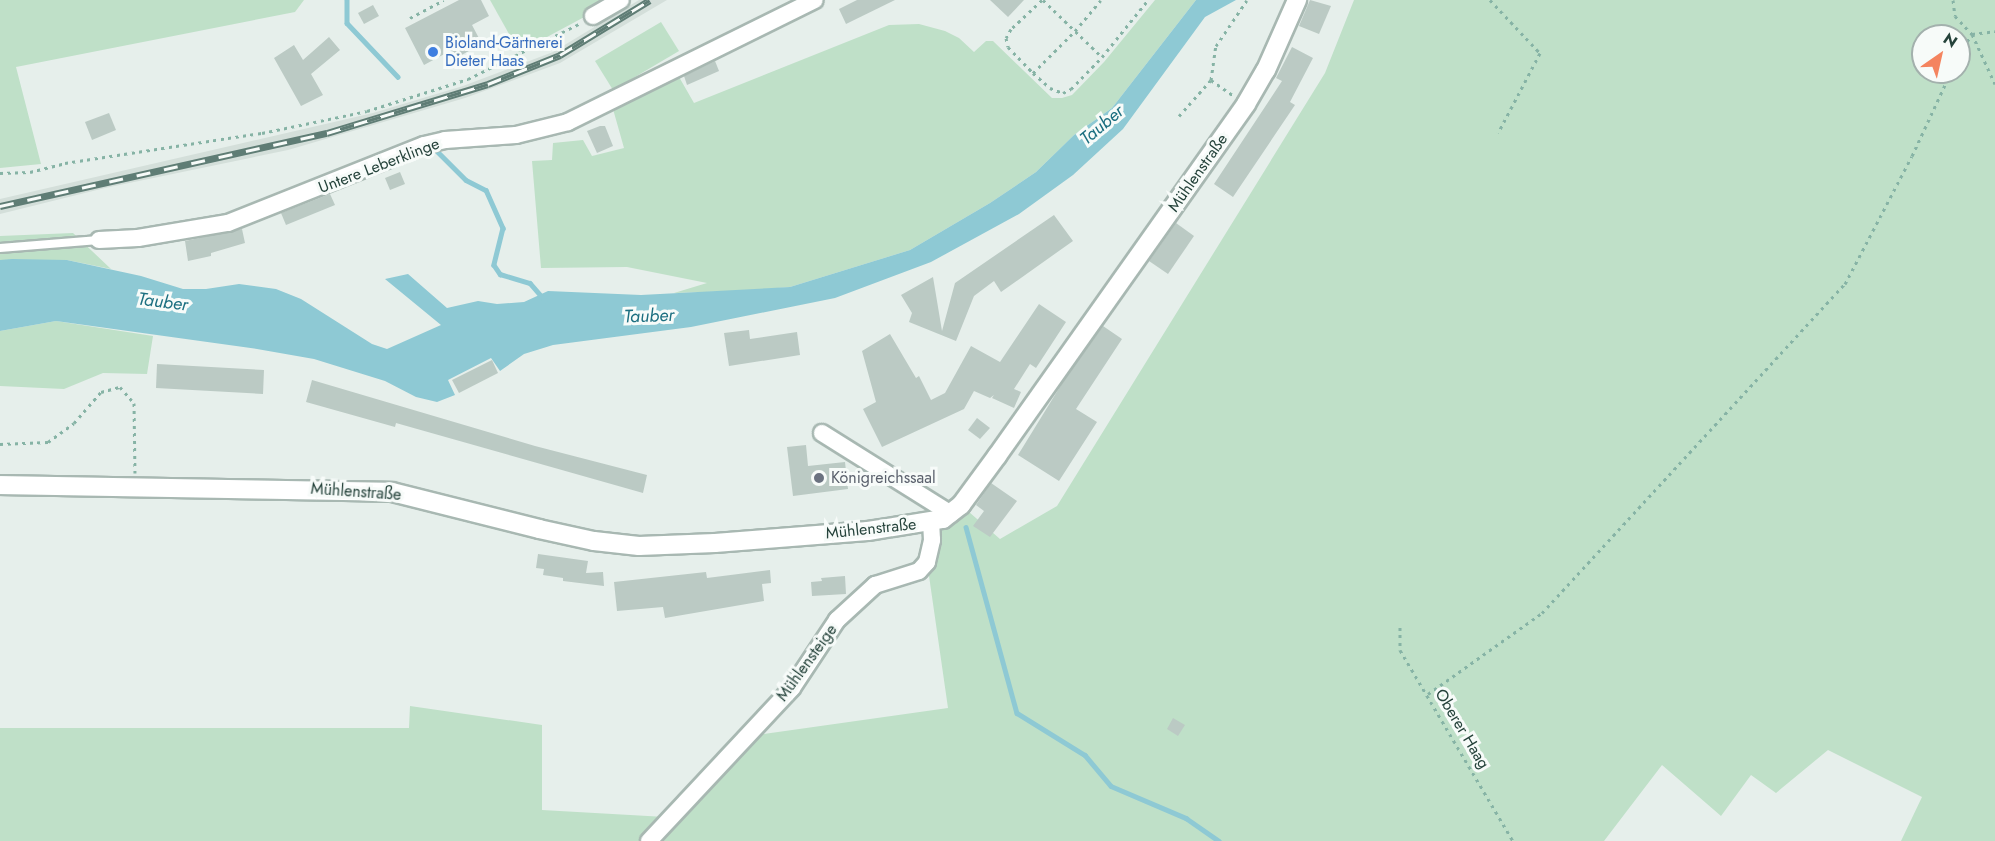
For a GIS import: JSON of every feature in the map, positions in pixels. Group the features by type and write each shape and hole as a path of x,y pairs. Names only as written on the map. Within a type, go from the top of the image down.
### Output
{"main road":[{"name":"Mühlenstraße","path":"0,485 392,492 572,536 639,546 727,543 931,523 951,514 961,505 1055,376 1246,104 1266,70 1297,0"}],"street":[{"path":"593,16 621,0"},
{"name":"Untere Leberklinge","path":"99,240 138,238 228,223 424,145 445,140 516,135 568,122 815,0"},
{"path":"822,433 951,514"},
{"name":"Mühlensteige","path":"649,841 792,688 837,620 875,585 919,571 927,562 932,540 931,523"}],"lane":[{"path":"0,248 99,240"}],"path":[{"path":"410,18 444,0"},
{"path":"1102,57 1043,0 1011,29 1006,38 1008,47 1034,73 1050,88 1064,93 1071,89 1102,57 1148,0"},
{"path":"1034,73 1075,32 1101,0"},
{"path":"1179,116 1211,80 1216,46 1247,0"},
{"path":"1490,0 1540,53 1498,132"},
{"path":"1953,0 1955,16 1972,34 1995,84"},
{"path":"0,173 30,172 65,163 262,133 366,111 468,79 520,55 593,16"},
{"path":"1972,34 1995,31"},
{"path":"1211,80 1246,104"},
{"path":"1428,693 1542,612 1845,284 1912,156 1945,84"},
{"path":"0,444 48,442 74,423 101,392 120,387 134,403 135,486"},
{"name":"Oberer Haag","path":"1400,627 1400,650 1428,693 1514,841"}],"shaded area":[{"path":"639,0 667,0 560,63 465,98 288,150 105,188 0,214 0,199 373,113 463,86 553,52"}],"green space":[{"path":"0,0 304,0 295,12 16,67 41,164 0,168"},
{"path":"490,0 616,0 519,52"},
{"path":"1155,0 1196,0 1112,108 1074,135 1036,172 990,203 910,250 790,287 738,291 674,293 707,283 627,267 541,268 532,161 552,160 553,143 583,140 592,156 624,148 611,102 675,70 694,103 889,25 919,24 945,31 959,38 974,52 986,41 993,41 1052,98 1062,98 1072,95 1104,62"},
{"path":"1354,0 1995,0 1995,841 1901,841 1922,797 1828,750 1776,793 1751,775 1721,816 1662,765 1604,841 0,841 0,728 409,728 410,706 542,725 542,810 683,818 757,735 948,708 927,562 931,523 961,505 1000,539 1057,506 1325,73"},
{"path":"661,22 679,51 613,90 595,61"},
{"path":"73,233 111,269 67,260 0,260 0,236"},
{"path":"56,321 153,336 147,374 103,373 64,389 0,386 0,331"}],"water":[{"name":"Tauber","path":"1196,0 1236,0 1205,17 1123,129 1073,175 1019,214 931,262 835,298 691,327 553,345 524,354 500,371 491,358 448,380 455,395 437,402 416,397 385,381 314,359 257,349 56,321 0,331 0,260 12,259 67,260 141,276 183,289 206,289 239,284 276,289 301,299 372,344 387,349 441,325 385,279 408,274 447,308 478,301 497,304 524,302 548,291 641,295 790,287 910,250 990,203 1036,172 1074,135 1112,108"}],"building":[{"path":"459,0 481,0 489,16 472,25 482,44 454,59 450,51 424,65 405,28"},
{"path":"857,0 895,0 846,24 839,9"},
{"path":"990,0 1024,0 1008,17"},
{"path":"1310,0 1331,6 1319,34 1299,26"},
{"path":"373,5 379,16 364,24 358,13"},
{"path":"329,37 340,50 311,74 323,95 301,106 274,58 294,45 303,60"},
{"path":"1292,47 1313,58 1290,102 1295,105 1233,197 1214,184 1282,81 1276,78"},
{"path":"715,61 719,71 687,85 684,76"},
{"path":"109,113 116,130 92,140 85,122"},
{"path":"605,126 613,146 597,153 587,131"},
{"path":"400,172 405,184 390,190 385,178"},
{"path":"330,194 335,205 286,225 281,213"},
{"path":"1054,215 1073,241 1001,292 994,281 974,296 956,341 909,322 912,313 901,295 933,277 942,331 955,283"},
{"path":"1176,223 1194,236 1168,274 1149,261"},
{"path":"242,229 245,243 211,253 211,256 188,261 185,241"},
{"path":"1039,304 1066,322 1036,368 1030,364 1014,389 1021,392 1014,408 992,398 994,395 990,398 974,391 964,409 882,447 863,409 876,402 862,351 890,334 916,378 919,376 931,400 945,393 971,346 1000,362"},
{"path":"1103,326 1122,339 1076,409 1097,422 1059,481 1018,455 1066,377"},
{"path":"749,330 750,339 797,332 800,355 729,366 724,333"},
{"path":"492,360 498,373 459,393 452,380"},
{"path":"157,364 264,370 263,394 156,388"},
{"path":"312,380 535,446 647,475 643,493 396,423 395,427 306,402"},
{"path":"977,418 990,428 980,439 968,430"},
{"name":"Königreichssaal","path":"806,445 808,466 845,462 848,489 793,496 787,447"},
{"path":"991,483 1017,501 990,537 973,526 984,511 976,505"},
{"path":"538,554 588,561 586,573 603,572 604,586 563,581 563,578 543,575 544,569 536,568"},
{"path":"770,570 771,583 762,584 764,601 665,618 663,607 617,611 614,582 706,572 707,578"},
{"path":"845,576 846,594 812,596 811,582 822,581 821,578"},
{"path":"1173,718 1185,725 1178,736 1167,729"}],"waterway":[{"path":"347,0 347,23 398,77"},
{"path":"436,150 466,180 486,190 503,228 494,265 500,274 530,283 545,300"},
{"path":"966,527 1017,713 1085,755 1111,786 1186,818 1219,841"}],"railway":[{"path":"0,206 327,133 488,84 560,55 650,0"}],"place":[{"name":"Bioland-Gärtnerei Dieter Haas","path":"433,52"},
{"name":"Königreichssaal","path":"819,478"}]}
